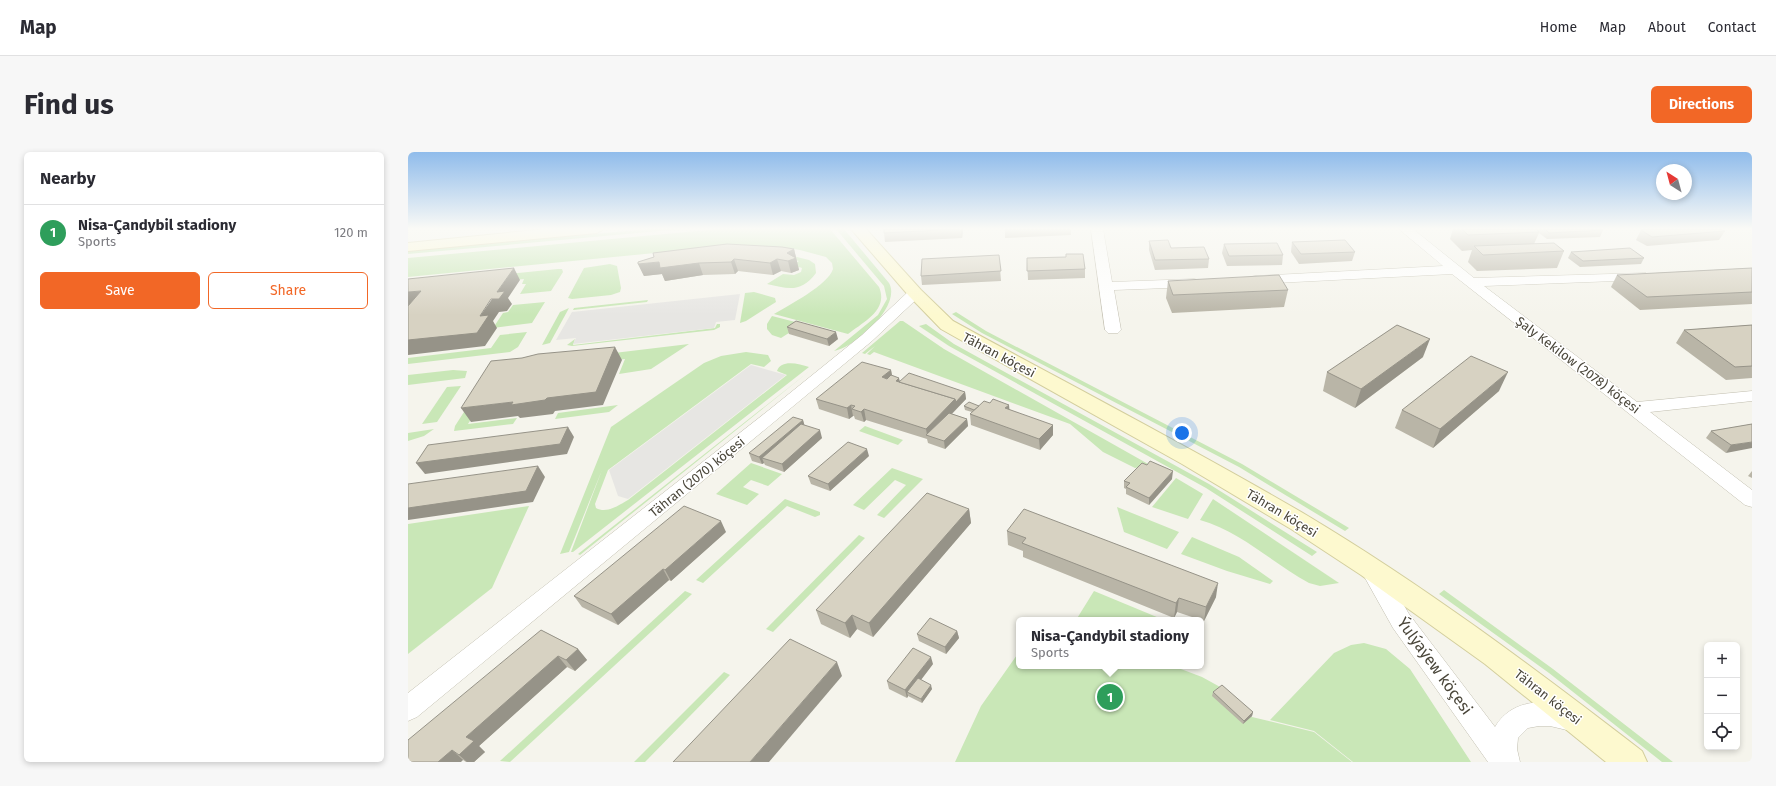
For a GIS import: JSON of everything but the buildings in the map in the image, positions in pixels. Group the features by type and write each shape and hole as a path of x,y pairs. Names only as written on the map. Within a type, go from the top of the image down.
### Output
{"street":[{"path":"883,257 915,293"},
{"path":"1101,257 1113,330"},
{"name":"Şaly Kekilow (2078) köçesi","path":"1439,257 1636,408 1752,500"},
{"path":"1239,281 1454,270"},
{"path":"1469,282 1656,276"},
{"path":"1105,286 1207,282"},
{"name":"Tähran köçesi","path":"915,293 937,317 960,334 1190,458 1300,523 1370,568 1495,656 1583,723 1631,762"},
{"name":"Tähran (2070) köçesi","path":"408,709 775,414 867,338 915,293"},
{"path":"1636,408 1752,396"},
{"name":"Ýulýaýew köçesi","path":"1370,568 1401,621 1506,762"},
{"path":"1506,762 1503,746 1506,734 1512,725 1521,717 1534,713 1551,713 1583,723"}],"green space":[{"path":"414,257 609,257 408,277 408,258"},
{"path":"799,257 809,260 815,264 816,273 800,287 788,288 767,284 783,274 794,275 801,272 802,268 793,265 799,261 786,258"},
{"path":"826,257 854,257 879,287 881,295 880,302 878,309 873,315 848,334 774,314 824,282 833,269 832,263"},
{"path":"860,257 868,257 889,283 891,292 889,303 883,314 864,334 843,348 834,351 878,315 887,299 884,286"},
{"path":"610,264 617,266 621,288 620,292 611,295 572,299 568,298 584,268"},
{"path":"562,269 563,272 551,291 520,294 526,284 522,284 524,279 408,291 408,284"},
{"path":"754,292 775,298 776,302 746,321 740,323 745,293"},
{"path":"648,300 647,302 573,310 574,308"},
{"path":"545,302 532,323 493,328 503,313 508,312 513,305"},
{"path":"569,308 550,343 542,345 560,312"},
{"path":"956,312 986,331 1242,464 1349,528 1345,531 1239,467 982,333 952,314"},
{"path":"772,316 803,324 781,338 772,335 767,329 767,324"},
{"path":"900,321 903,321 944,349 1150,465 1135,468 1103,452 1070,424 874,352 870,355 867,354 875,346 865,354 862,353"},
{"path":"717,324 720,324 720,327 714,330 572,346 567,345 575,339 573,345 715,328"},
{"path":"926,324 954,344 1209,484 1317,552 1312,556 1206,488 949,346 919,326"},
{"path":"527,332 518,347 510,352 408,364 408,358 491,348 500,335"},
{"path":"689,344 651,369 619,374 625,359 611,361 614,353"},
{"path":"746,352 768,355 771,361 764,367 751,364 608,470 595,504 596,508 600,510 609,509 628,500 787,375 777,371 782,365 791,363 809,367 573,552 571,552 602,470 569,552 560,554 611,427 704,363 721,356"},
{"path":"453,370 467,371 465,378 408,385 408,375"},
{"path":"811,370 580,555 578,554"},
{"path":"461,386 437,422 422,424 447,387"},
{"path":"483,400 468,424 517,418 513,424 454,431 455,426 471,401"},
{"path":"618,405 609,412 555,419 558,413"},
{"path":"865,426 903,440 898,445 859,431"},
{"path":"434,429 424,436 408,441 408,433"},
{"path":"751,463 782,474 768,486 751,480 743,487 759,494 747,505 716,494"},
{"path":"892,468 923,479 884,518 877,515 906,485 895,480 864,510 853,505"},
{"path":"1176,478 1203,494 1188,519 1152,507"},
{"path":"785,499 820,512 820,515 815,517 787,506 703,583 696,580"},
{"path":"1213,499 1339,583 1320,586 1309,583 1230,532 1200,520"},
{"path":"529,506 492,588 408,654 408,524"},
{"path":"1117,507 1179,532 1167,549 1124,532"},
{"path":"859,535 865,538 773,632 766,629"},
{"path":"1192,537 1239,557 1273,581 1270,584 1227,571 1181,554"},
{"path":"1444,590 1553,669 1673,762 1662,762 1549,673 1439,594"},
{"path":"685,591 692,594 510,762 500,761"},
{"path":"1094,591 1157,617 1078,617"},
{"path":"1364,643 1386,649 1410,669 1471,762 1353,762 1314,731 1270,720 1334,653 1351,645"},
{"path":"1016,656 1016,669 1181,669 1202,677 1222,688 1252,717 1314,732 1352,762 955,762 981,706"},
{"path":"724,672 730,675 645,762 634,762"}],"shaded area":[{"path":"740,294 735,320 716,322 714,328 573,344 576,338 556,340 572,312"},
{"path":"751,365 786,375 628,499 618,496 609,470"}],"place":[{"name":"Nisa-Çandybil stadiony","path":"1110,697"}]}
